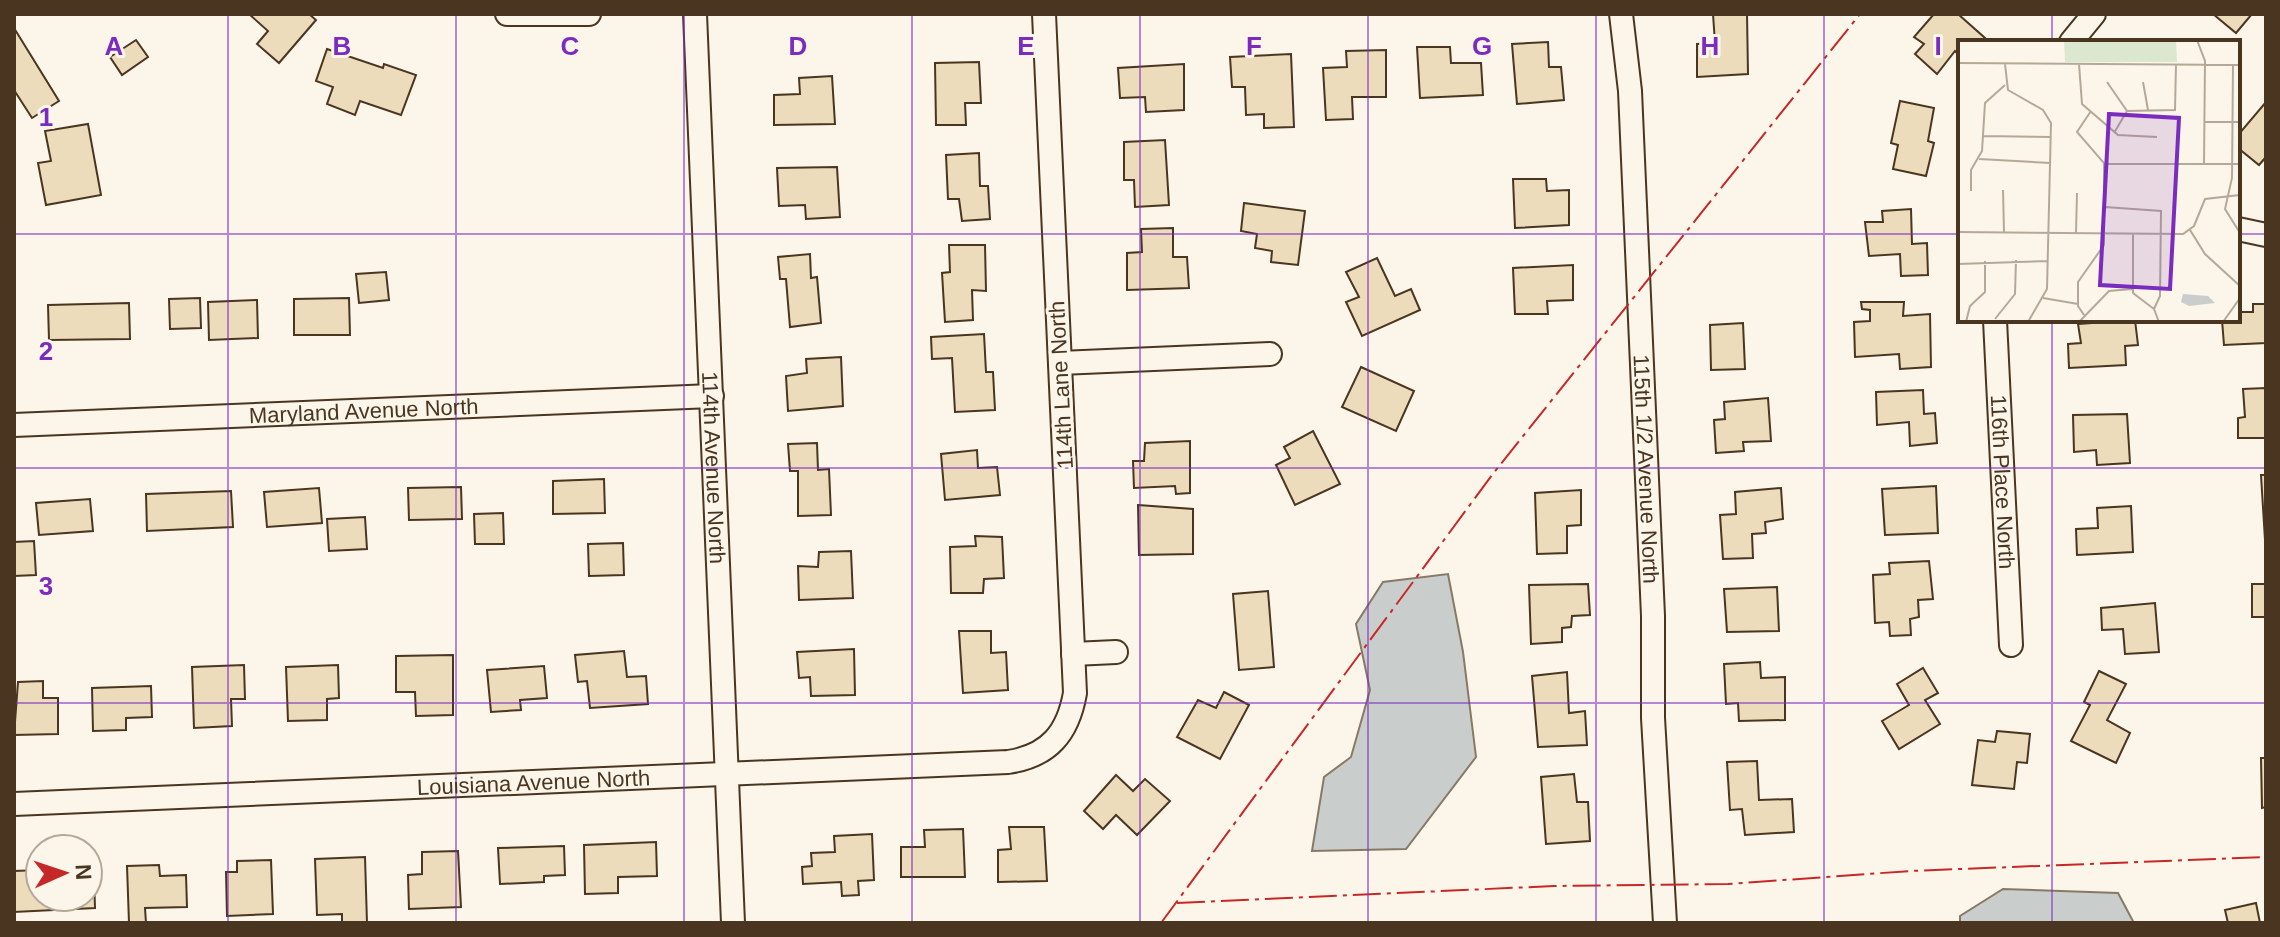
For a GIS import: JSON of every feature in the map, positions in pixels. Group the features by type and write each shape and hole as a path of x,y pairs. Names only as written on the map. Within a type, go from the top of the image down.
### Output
{"street":[{"path":"507,14 589,14"},
{"name":"114th Avenue North","path":"695,14 733,923"},
{"name":"114th Lane North","path":"1044,14 1073,654 1072,713 1065,730 1049,748"},
{"name":"115th 1/2 Avenue North","path":"1621,14 1630,91 1653,616 1654,748 1665,923"},
{"path":"2073,40 2094,14"},
{"path":"2240,229 2266,235"},
{"name":"116th Place North","path":"1995,322 2011,645"},
{"path":"1060,363 1270,354"},
{"name":"Maryland Avenue North","path":"14,425 712,396"},
{"path":"1073,654 1116,652"},
{"name":"Louisiana Avenue North","path":"14,804 1008,762 1031,759 1049,748"}],"shaded area":[{"path":"1448,574 1463,652 1476,757 1406,849 1312,851 1324,777 1351,757 1370,690 1356,624 1383,582"},
{"path":"2003,889 2118,893 2134,923 1960,923 1960,916"}],"building":[{"path":"249,14 309,14 316,20 279,63 257,44 268,31"},
{"path":"1713,14 1747,14 1748,74 1697,77 1697,44 1715,43"},
{"path":"1934,14 1958,14 1985,38 1958,40 1958,54 1955,51 1937,74 1915,54 1924,44 1914,37"},
{"path":"2213,14 2252,14 2236,33"},
{"path":"14,28 59,101 32,118 14,90"},
{"path":"136,40 148,57 122,75 110,57"},
{"path":"1548,42 1549,67 1561,67 1564,100 1517,104 1512,44"},
{"path":"1417,47 1450,47 1451,63 1481,63 1483,95 1420,98"},
{"path":"327,49 383,68 384,64 416,75 401,115 360,101 355,115 327,104 333,87 316,81"},
{"path":"1386,50 1386,97 1352,97 1353,119 1326,120 1323,68 1347,67 1346,51"},
{"path":"1291,54 1294,127 1264,128 1264,114 1246,115 1245,87 1232,87 1230,57"},
{"path":"979,62 981,103 965,103 966,125 936,125 935,63"},
{"path":"1184,64 1184,110 1146,112 1145,97 1120,98 1118,68"},
{"path":"832,76 835,124 774,125 774,95 800,94 799,78"},
{"path":"1900,101 1934,108 1928,141 1934,143 1926,176 1893,169 1898,145 1891,143"},
{"path":"2266,102 2266,157 2259,165 2240,150 2240,133"},
{"path":"88,124 101,195 46,205 38,163 51,161 45,131"},
{"path":"1165,140 1169,205 1135,207 1134,180 1124,180 1124,142"},
{"path":"979,153 980,186 988,186 990,219 962,221 959,199 948,199 946,155"},
{"path":"837,167 840,217 806,219 805,205 779,206 777,168"},
{"path":"1513,179 1546,179 1547,191 1569,190 1569,225 1515,228"},
{"path":"1244,203 1305,211 1298,265 1271,262 1272,251 1255,248 1257,234 1241,231"},
{"path":"1911,209 1912,244 1927,243 1928,275 1901,276 1900,254 1869,256 1865,222 1883,222 1882,211"},
{"path":"1173,228 1173,257 1187,257 1189,288 1127,290 1127,253 1142,252 1141,229"},
{"path":"949,245 985,245 986,291 972,290 973,320 945,322 942,273 950,272"},
{"path":"810,254 811,278 817,277 821,323 790,327 786,279 780,279 778,257"},
{"path":"1377,258 1395,296 1411,289 1420,310 1362,336 1346,302 1359,297 1346,272"},
{"path":"1573,265 1573,300 1547,301 1548,314 1515,314 1513,268"},
{"path":"386,272 389,300 359,303 356,274"},
{"path":"200,298 201,328 170,329 169,299"},
{"path":"349,298 350,335 294,335 294,299"},
{"path":"257,300 258,338 209,340 208,302"},
{"path":"1861,302 1904,302 1903,316 1930,314 1931,367 1900,369 1899,354 1855,357 1854,322 1870,321 1870,310 1862,309"},
{"path":"129,303 130,339 49,340 48,305"},
{"path":"2253,304 2266,304 2266,343 2224,345 2222,322 2240,322 2240,312 2253,312"},
{"path":"2135,322 2138,345 2125,346 2126,365 2069,368 2068,344 2081,343 2078,324"},
{"path":"1743,323 1745,369 1711,370 1710,325"},
{"path":"984,334 986,372 993,372 995,410 955,412 952,358 932,359 931,337"},
{"path":"841,357 843,406 788,411 786,376 807,373 806,359"},
{"path":"1361,367 1414,391 1396,431 1342,407"},
{"path":"2266,388 2266,438 2238,438 2238,418 2245,417 2243,389"},
{"path":"1923,390 1924,414 1935,413 1937,443 1910,446 1909,422 1877,425 1876,392"},
{"path":"1768,398 1771,441 1743,442 1744,451 1716,453 1714,420 1725,419 1724,402"},
{"path":"2127,414 2130,463 2097,465 2096,450 2074,452 2073,415"},
{"path":"1313,431 1340,484 1295,505 1276,465 1290,458 1284,447"},
{"path":"1190,441 1190,493 1176,494 1175,486 1134,488 1133,461 1144,461 1145,443"},
{"path":"817,443 818,470 829,469 831,515 798,516 798,471 790,471 788,444"},
{"path":"977,450 978,468 997,467 1000,495 945,500 941,454"},
{"path":"2261,475 2266,475 2265,540"},
{"path":"604,479 605,513 553,514 553,481"},
{"path":"1936,486 1938,533 1885,535 1882,489"},
{"path":"461,487 462,519 409,520 408,488"},
{"path":"319,488 322,523 267,527 264,492"},
{"path":"1781,488 1783,519 1765,522 1766,533 1752,534 1753,558 1723,559 1720,515 1736,514 1735,492"},
{"path":"1581,490 1581,525 1567,526 1567,553 1537,554 1535,493"},
{"path":"231,491 233,527 147,531 146,494"},
{"path":"90,499 93,531 39,535 36,503"},
{"path":"1138,505 1193,509 1193,554 1139,555"},
{"path":"2131,506 2133,552 2077,555 2076,529 2098,528 2097,508"},
{"path":"503,513 504,544 475,544 474,514"},
{"path":"365,517 367,549 329,551 327,519"},
{"path":"975,536 1002,537 1004,578 984,579 983,593 951,593 950,547 976,546"},
{"path":"34,541 36,575 14,576 14,542"},
{"path":"623,543 624,575 589,576 588,544"},
{"path":"851,551 853,598 799,600 798,566 818,567 819,552"},
{"path":"1929,561 1933,599 1918,600 1919,617 1910,619 1911,635 1890,636 1889,622 1875,623 1873,575 1890,574 1889,563"},
{"path":"1588,584 1590,615 1572,616 1571,627 1562,628 1562,642 1531,644 1529,585"},
{"path":"2252,584 2266,584 2266,617 2252,617"},
{"path":"1777,587 1779,631 1727,632 1724,589"},
{"path":"1268,591 1274,667 1239,670 1233,594"},
{"path":"2155,603 2159,652 2125,654 2123,629 2102,630 2101,608"},
{"path":"959,631 991,631 991,653 1006,652 1008,690 963,693"},
{"path":"854,649 855,695 811,696 810,677 799,678 797,652"},
{"path":"624,651 627,677 646,676 648,704 590,708 587,681 578,682 575,655"},
{"path":"453,655 453,715 416,716 415,692 396,692 396,656"},
{"path":"1760,662 1761,678 1785,677 1785,720 1739,721 1738,703 1726,704 1724,664"},
{"path":"244,665 245,699 231,699 232,726 194,728 192,667"},
{"path":"338,665 339,698 327,699 327,720 288,721 286,667"},
{"path":"544,666 547,698 520,700 521,710 491,712 487,670"},
{"path":"1923,668 1938,693 1925,700 1940,724 1899,749 1882,721 1909,705 1897,684"},
{"path":"2099,671 2126,684 2107,720 2130,733 2116,763 2071,741 2090,705 2084,702"},
{"path":"1567,672 1569,713 1585,711 1587,745 1538,747 1532,676"},
{"path":"43,681 43,698 58,698 58,734 14,735 18,682"},
{"path":"151,686 152,717 126,718 126,730 93,731 92,688"},
{"path":"1224,692 1249,705 1220,759 1177,737 1198,700 1216,708"},
{"path":"1997,731 2030,734 2027,763 2017,762 2014,789 1972,785 1978,740 1995,742"},
{"path":"2261,758 2266,758 2266,807 2262,808"},
{"path":"1757,761 1759,800 1792,799 1794,832 1745,835 1742,809 1730,810 1727,762"},
{"path":"1574,774 1577,802 1588,802 1590,841 1546,844 1541,777"},
{"path":"1116,775 1133,791 1145,779 1170,801 1137,835 1116,815 1103,829 1084,811"},
{"path":"1009,827 1044,827 1047,881 998,882 998,850 1011,849"},
{"path":"963,829 965,877 901,877 901,847 925,847 924,830"},
{"path":"872,834 874,880 858,881 859,895 842,896 841,882 803,884 802,867 812,866 811,853 835,852 834,836"},
{"path":"656,842 657,876 618,877 618,893 585,894 584,845"},
{"path":"564,846 565,875 544,876 544,882 500,884 498,848"},
{"path":"458,851 461,907 409,909 408,875 422,874 422,852"},
{"path":"365,857 367,923 342,923 342,914 317,915 315,859"},
{"path":"271,860 273,914 227,916 226,872 237,872 237,861"},
{"path":"159,865 160,876 186,875 187,907 145,908 146,923 129,923 127,866"},
{"path":"14,871 24,871 24,912 14,912"},
{"path":"2256,903 2260,923 2228,923 2225,910"}],"power":[{"path":"1161,923 1492,475 1860,14"},
{"path":"1177,903 1554,886 1728,884 1910,871 2266,857"}]}
